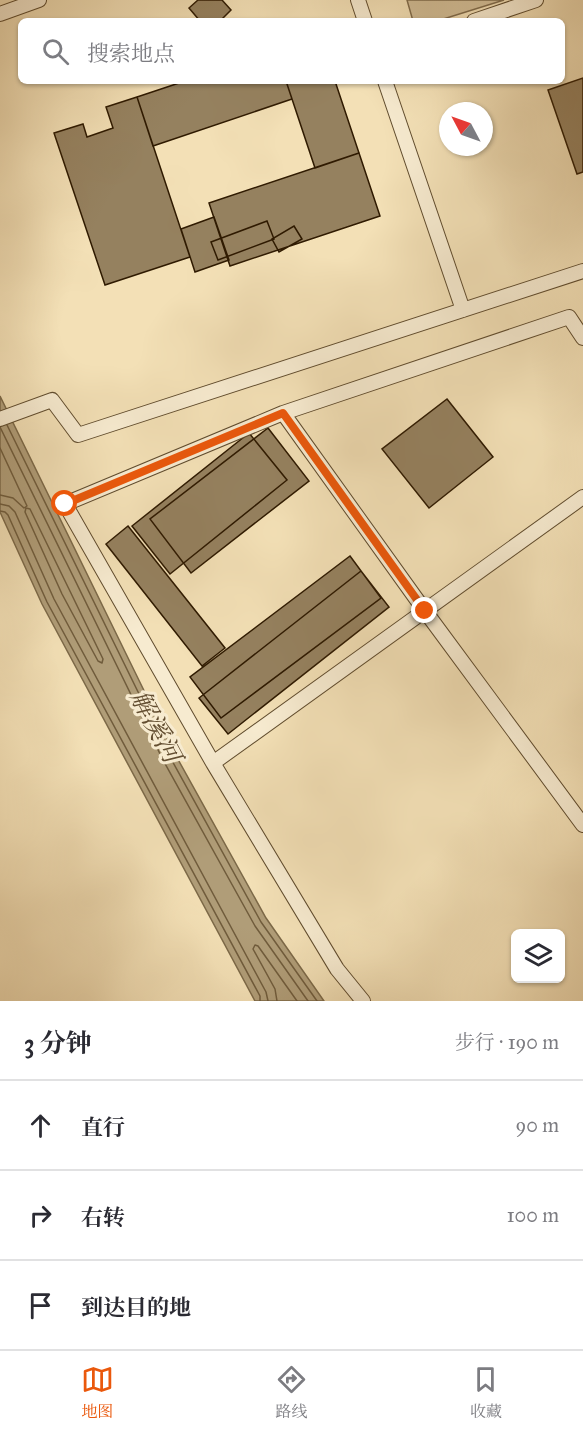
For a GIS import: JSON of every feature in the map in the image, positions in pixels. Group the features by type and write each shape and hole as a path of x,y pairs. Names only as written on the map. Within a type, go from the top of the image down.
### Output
{"street":[{"path":"0,14 39,0"},
{"path":"358,0 364,18"},
{"path":"483,18 536,0"},
{"path":"386,84 463,310"},
{"path":"6,417 52,400 78,435 583,272"},
{"path":"363,1001 337,969 213,763 65,504 283,413 569,317 583,338"},
{"path":"283,413 583,825"},
{"path":"213,763 583,497"}],"shaded area":[{"path":"407,0 504,0 447,18 412,18"}],"water":[{"name":"解溪河","path":"0,396 175,754 266,918 324,1001 255,1001 42,604 0,512"}],"building":[{"path":"198,0 222,0 231,10 223,18 197,18 189,8"},
{"path":"583,78 583,172 577,174 548,90"},
{"path":"176,84 287,84 292,99 153,146 137,97"},
{"path":"287,84 336,84 359,153 315,168"},
{"path":"137,97 190,257 105,285 54,133 83,124 87,137 113,128 106,107"},
{"path":"359,153 380,216 230,266 209,203"},
{"path":"214,217 229,260 195,272 181,229"},
{"path":"267,221 274,239 218,260 211,242"},
{"path":"294,226 302,239 279,252 272,239"},
{"path":"447,399 493,457 429,508 382,449"},
{"path":"268,428 309,481 191,573 150,519"},
{"path":"249,433 287,480 170,574 132,526"},
{"path":"128,526 225,648 202,666 106,544"},
{"path":"350,556 381,598 221,718 190,677"},
{"path":"361,571 389,607 228,734 199,698"}],"route":[{"path":"65,504 283,413 425,611"}]}
